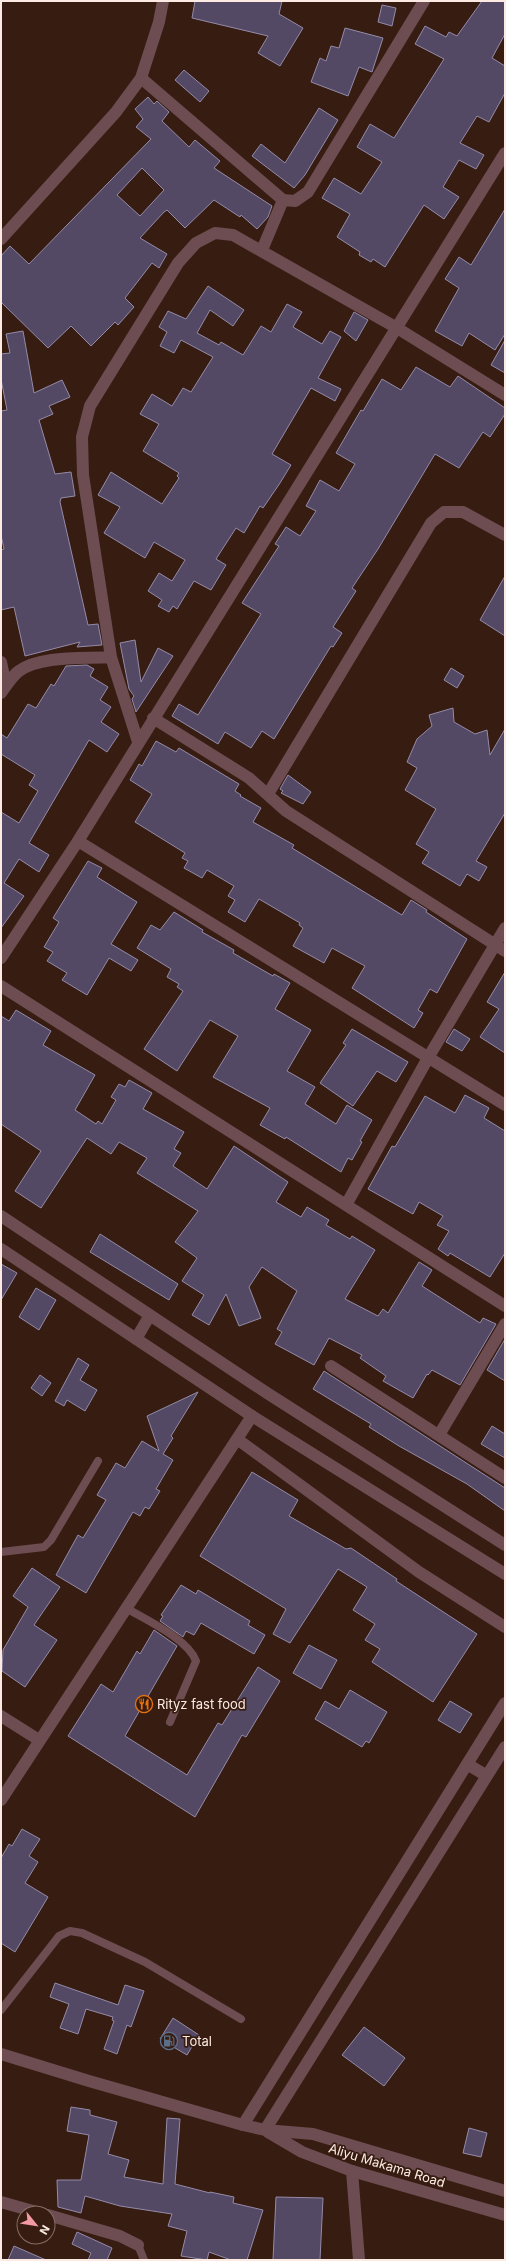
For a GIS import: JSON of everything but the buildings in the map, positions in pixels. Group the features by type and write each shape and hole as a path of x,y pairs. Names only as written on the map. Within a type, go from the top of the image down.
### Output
{"street":[{"path":"1,239 116,112 141,78 159,22 163,1"},
{"path":"141,78 283,200 295,201 308,192 424,1"},
{"path":"1,958 78,841 138,742 505,153"},
{"path":"262,250 283,200"},
{"path":"138,742 111,657 83,475 82,437 90,406 178,263 196,243 215,233 233,235 262,250 397,328 505,395"},
{"path":"268,794 432,523 444,512 463,512 505,535"},
{"path":"4,689 18,671 44,661 111,657"},
{"path":"1,662 4,689"},
{"path":"153,718 249,778 286,811 500,948"},
{"path":"78,841 505,1105"},
{"path":"346,1206 428,1058 500,948 505,928"},
{"path":"1,986 505,1306"},
{"path":"1,1216 150,1315 505,1545"},
{"path":"1,1249 252,1416 505,1574"},
{"path":"136,1339 150,1315"},
{"path":"439,1435 505,1324"},
{"path":"331,1366 505,1478"},
{"path":"1,1800 252,1416"},
{"path":"238,1439 419,1572 505,1627"},
{"path":"243,2125 505,1703"},
{"path":"1,1716 39,1740"},
{"path":"266,2130 505,1747"},
{"path":"467,1764 487,1776"},
{"name":"Aliyu Makama Road","path":"1,2054 243,2125 266,2130 313,2134 505,2191"},
{"name":"Aliyu Makama Road","path":"266,2130 302,2152 352,2171 505,2215"},
{"path":"352,2171 359,2260"},
{"path":"1,2202 16,2206"},
{"path":"56,2217 120,2236 138,2245"}],"lane":[{"path":"1,1552 44,1547 51,1540 98,1460"},
{"path":"126,1608 184,1644 193,1653 196,1661 170,1722"},
{"path":"1,2010 59,1936 70,1931 82,1933 145,1962 241,2019"},
{"path":"138,2245 144,2260"}],"place":[{"name":"Rityz fast food","path":"144,1704"},
{"name":"Total","path":"169,2041"}]}
